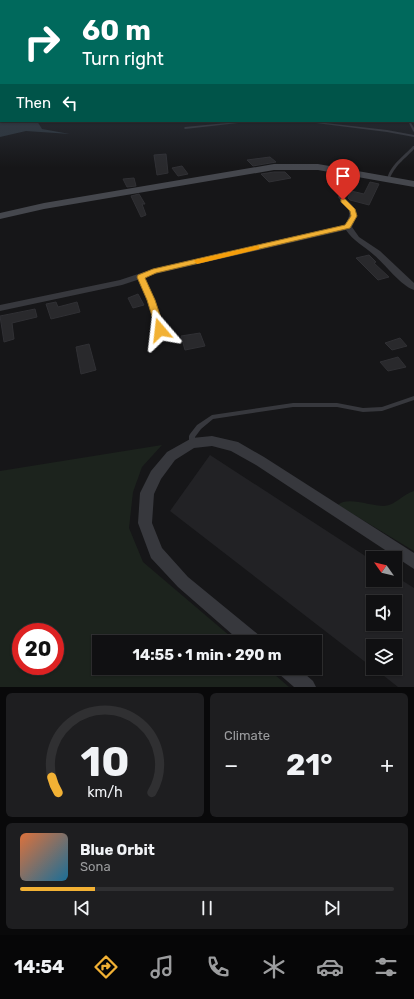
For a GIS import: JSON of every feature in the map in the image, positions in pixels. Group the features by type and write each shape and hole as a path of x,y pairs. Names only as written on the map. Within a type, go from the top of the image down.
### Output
{"street":[{"path":"0,216 52,205 274,167 318,166 414,184"},
{"path":"0,308 72,294 141,277 153,272 348,227 354,216 353,210 341,197 354,172"},
{"path":"348,227 350,232 414,287"},
{"path":"246,635 183,582 156,553 145,523 147,493 156,475 172,456 192,443 212,441 234,446 260,461 414,562"},
{"path":"293,675 307,687"}],"lane":[{"path":"185,128 245,122"},
{"path":"310,122 387,131 414,136"},
{"path":"410,122 414,131"},
{"path":"388,179 390,172 414,146"},
{"path":"141,277 151,300 160,330"},
{"path":"192,443 192,436 199,427 212,417 231,413 293,405 337,405 363,410 382,409 414,398"}],"shaded area":[{"path":"0,122 38,122 42,129 70,134 26,131 0,137"},
{"path":"162,445 142,467 133,492 129,528 143,562 229,635 92,635 92,675 275,675 289,687 0,687 0,471"},
{"path":"210,455 366,556 366,587 402,587 402,580 414,588 414,687 398,687 383,675 402,675 402,639 366,639 366,663 170,511"},
{"path":"414,491 414,551 338,505 342,502 353,501 384,506 392,504 406,494"}],"building":[{"path":"166,154 168,173 157,175 154,155"},
{"path":"270,157 276,162 253,166 247,160"},
{"path":"182,166 188,174 178,176 172,168"},
{"path":"285,172 291,178 269,182 261,174"},
{"path":"134,178 136,186 127,187 123,179"},
{"path":"370,182 379,184 369,205 350,200 348,198 351,191 364,194"},
{"path":"139,194 145,204 142,204 146,215 141,217 131,196"},
{"path":"369,255 376,262 374,263 389,277 378,280 356,258"},
{"path":"138,294 144,305 133,308 128,298"},
{"path":"56,302 58,307 77,302 80,312 51,319 46,304"},
{"path":"35,309 37,317 12,323 14,339 4,342 0,316"},
{"path":"200,333 205,346 185,350 181,336"},
{"path":"400,338 407,346 392,350 385,343"},
{"path":"89,344 96,370 81,374 76,347"},
{"path":"398,357 406,367 388,371 380,362"}],"slow traffic":[{"path":"197,261 256,248"}],"route":[{"path":"160,330 151,300 141,277 153,272 348,227 354,216 353,210 343,200"}]}
